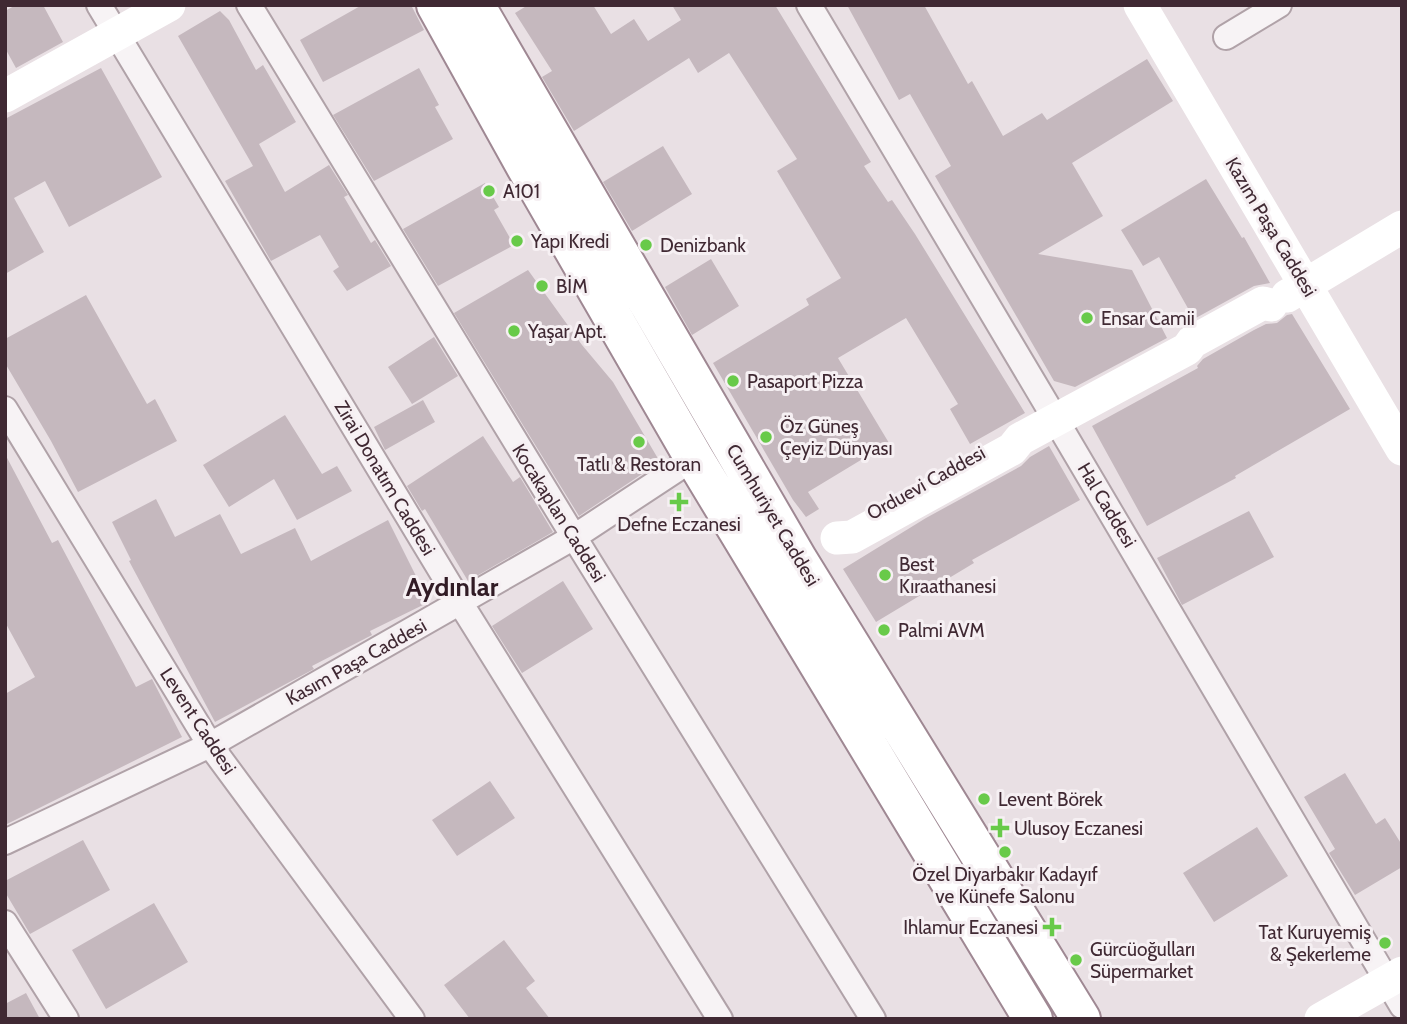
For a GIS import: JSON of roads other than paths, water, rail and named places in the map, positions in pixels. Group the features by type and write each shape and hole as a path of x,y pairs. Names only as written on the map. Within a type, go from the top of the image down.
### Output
{"highway":[{"name":"Cumhuriyet Caddesi","path":"436,5 694,458 1033,1019"},
{"name":"Cumhuriyet Caddesi","path":"475,5 798,559 1082,1019"}],"street":[{"name":"Zirai Donatım Caddesi","path":"99,5 461,604 720,1019"},
{"path":"5,96 169,5"},
{"name":"Kocakaplan Caddesi","path":"249,5 873,1019"},
{"name":"Hal Caddesi","path":"809,5 1397,987"},
{"name":"Kazım Paşa Caddesi","path":"1140,5 1402,449"},
{"path":"1226,37 1279,5"},
{"name":"Orduevi Caddesi","path":"798,559 837,538 846,527 1006,439 1020,439 1186,349 1192,342 1263,303 1271,305 1306,286 1402,227"},
{"name":"Levent Caddesi","path":"5,409 210,745 412,1019"},
{"name":"Kasım Paşa Caddesi","path":"5,842 210,745 461,604 574,537 694,458"},
{"path":"5,923 66,1019"},
{"path":"1321,1019 1397,987"}],"place":[{"name":"A101","path":"489,191"},
{"name":"Yapı Kredi","path":"517,241"},
{"name":"Denizbank","path":"646,245"},
{"name":"BİM","path":"542,286"},
{"name":"Ensar Camii","path":"1087,318"},
{"name":"Yaşar Apt.","path":"514,331"},
{"name":"Pasaport Pizza","path":"733,381"},
{"name":"Öz Güneş Çeyiz Dünyası","path":"766,437"},
{"name":"Tatlı & Restoran","path":"639,442"},
{"name":"Defne Eczanesi","path":"679,502"},
{"name":"Best Kıraathanesi","path":"885,575"},
{"name":"Palmi AVM","path":"884,630"},
{"name":"Levent Börek","path":"984,799"},
{"name":"Ulusoy Eczanesi","path":"1000,828"},
{"name":"Özel Diyarbakır Kadayıf ve Künefe Salonu","path":"1005,852"},
{"name":"Ihlamur Eczanesi","path":"1052,927"},
{"name":"Tat Kuruyemiş & Şekerleme","path":"1385,943"},
{"name":"Gürcüoğulları Süpermarket","path":"1076,960"}],"district":[{"name":"Aydınlar","path":"452,587"}]}
